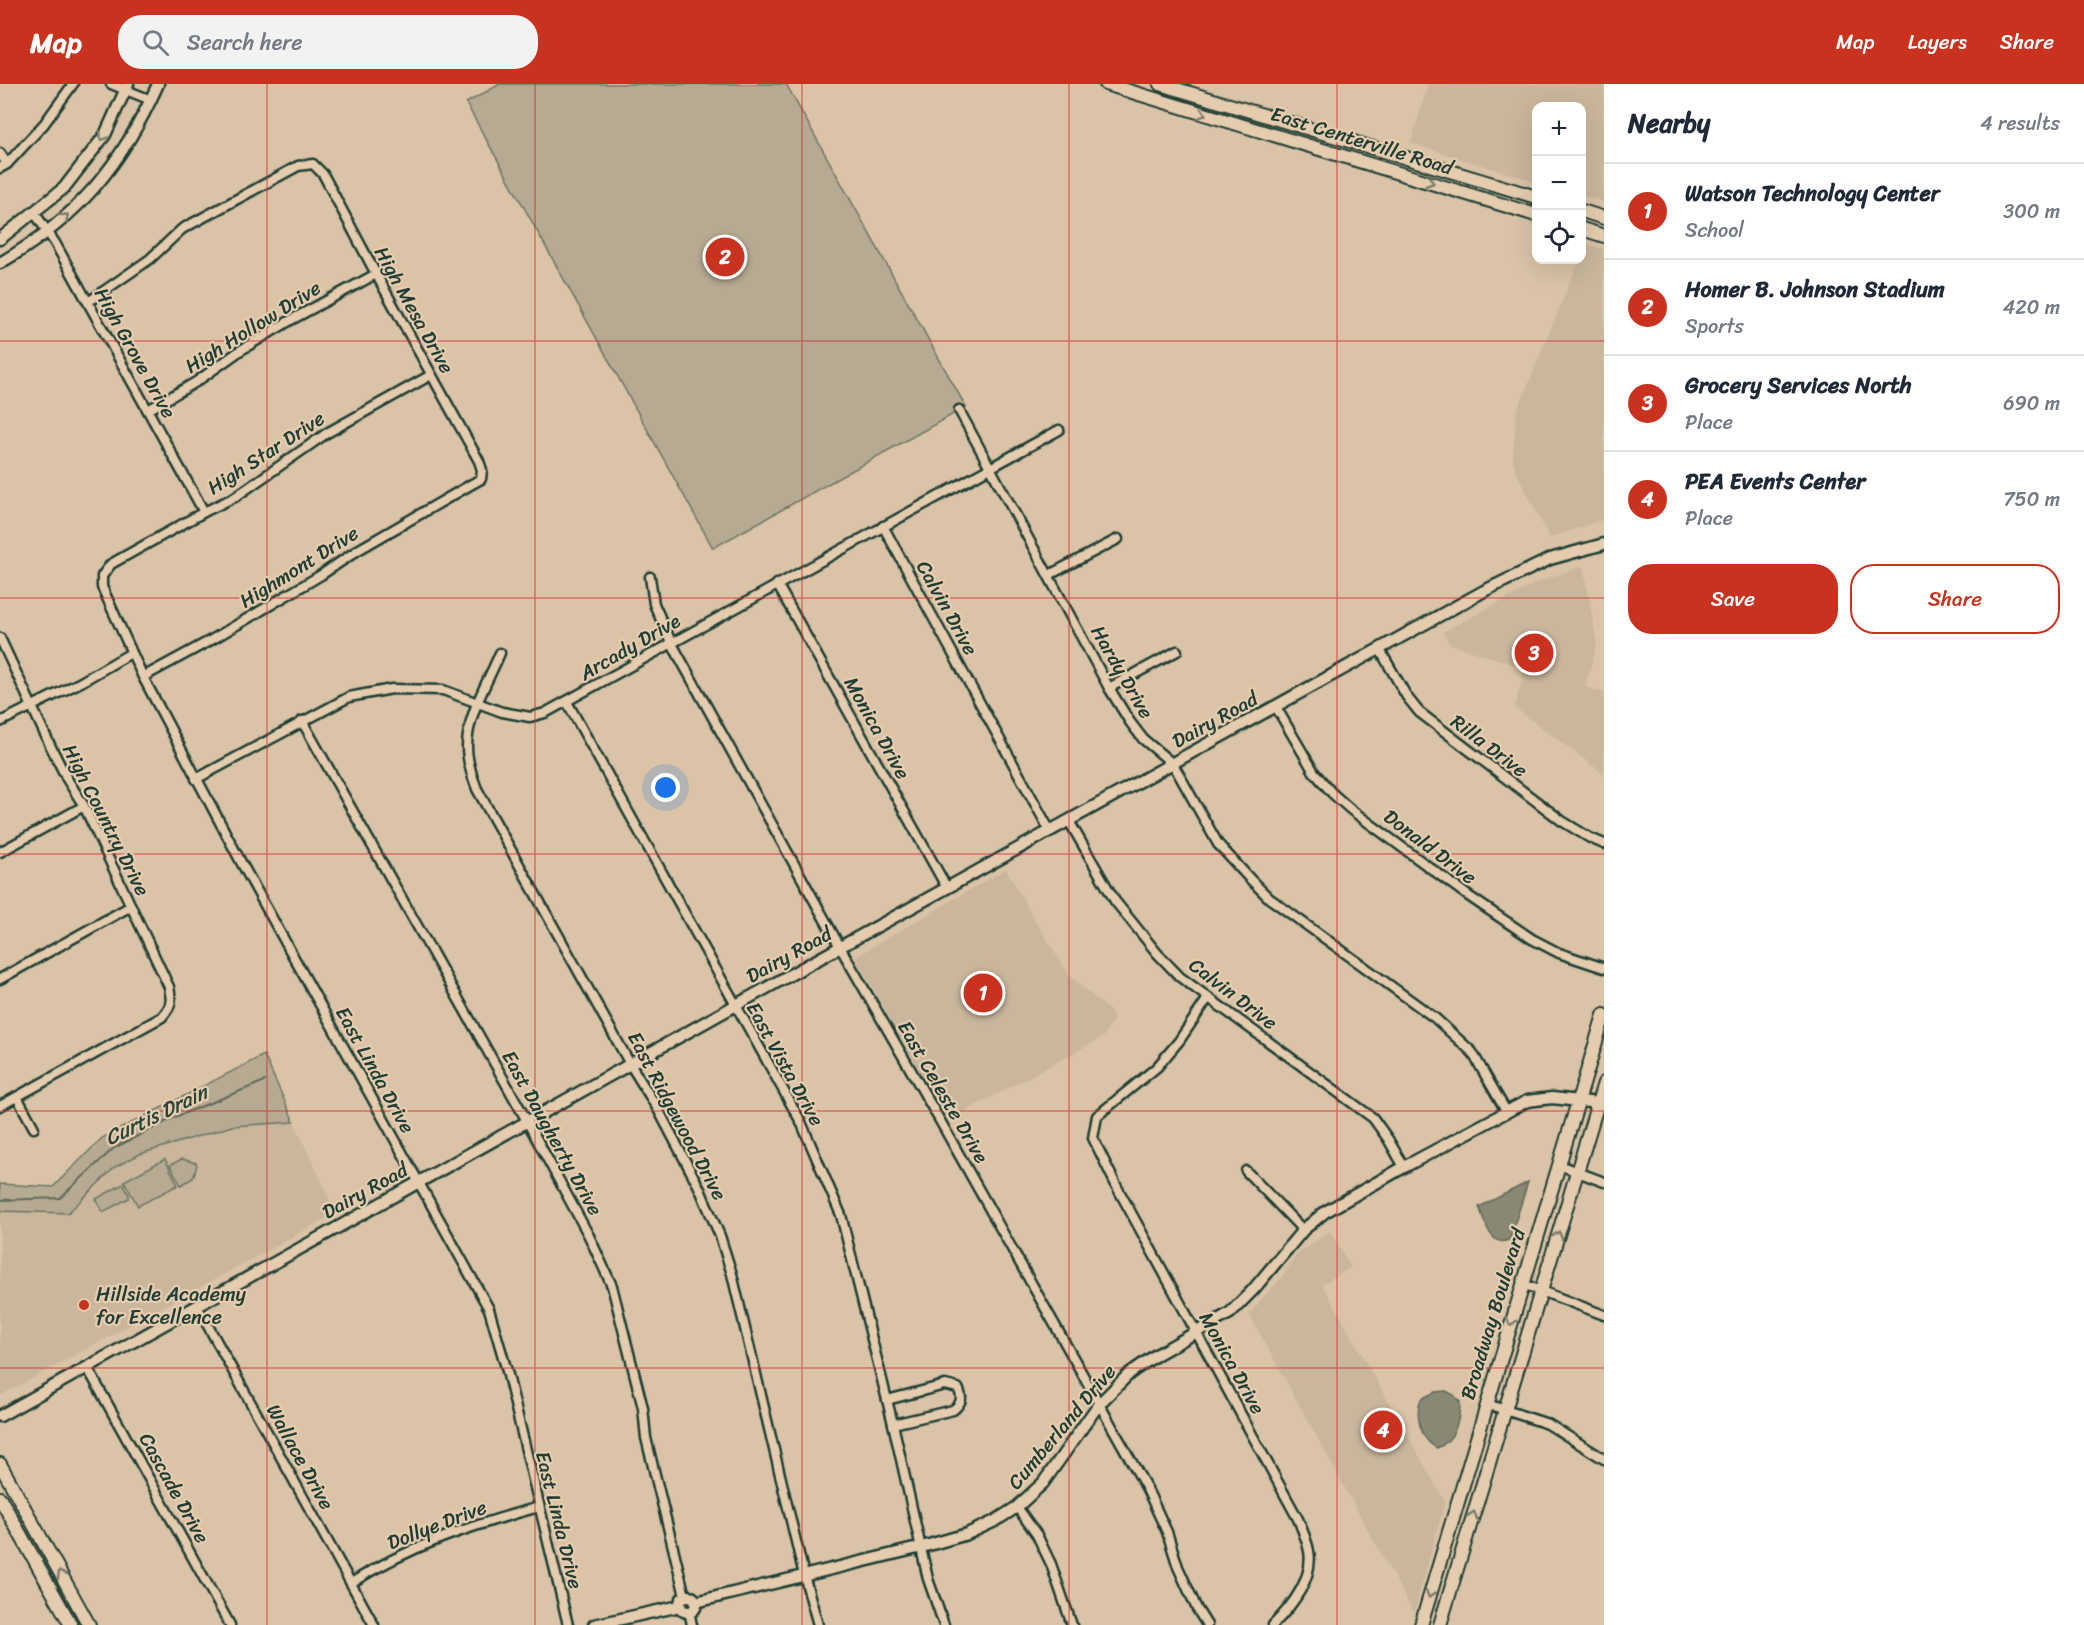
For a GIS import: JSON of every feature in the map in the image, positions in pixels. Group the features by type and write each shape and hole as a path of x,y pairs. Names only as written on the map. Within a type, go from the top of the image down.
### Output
{"main road":[{"name":"East Centerville Road","path":"1106,84 1532,214"},
{"name":"East Centerville Road","path":"1166,86 1532,196"},
{"path":"1166,86 1166,103"},
{"path":"1316,147 1319,132"},
{"path":"1450,188 1455,172"},
{"path":"1586,213 1604,218"},
{"path":"1586,231 1604,236"},
{"name":"Broadway Boulevard","path":"1421,1625 1604,1015"},
{"name":"Broadway Boulevard","path":"1440,1625 1604,1083"},
{"path":"0,1464 86,1620 70,1624 0,1498"},
{"path":"1438,1566 1456,1571"}],"street":[{"path":"3,166 44,124 73,84"},
{"path":"111,84 126,87 151,100"},
{"path":"0,263 48,232 92,191 120,155 158,84"},
{"path":"0,239 64,188 105,135 126,87"},
{"path":"0,153 3,166"},
{"name":"High Mesa Drive","path":"88,302 150,259 182,229 298,166 313,164 323,174 479,461 482,470 481,478 472,484"},
{"name":"High Grove Drive","path":"33,212 48,232 88,302 204,512"},
{"name":"High Hollow Drive","path":"148,410 196,382 241,350 291,320 376,274"},
{"name":"High Star Drive","path":"102,587 102,576 111,564 204,512 236,497 327,433 431,375"},
{"name":"Hardy Drive","path":"959,411 1109,688 1143,739 1173,764 1218,844 1269,898 1435,1018 1472,1052 1506,1111"},
{"name":"Arcady Drive","path":"196,779 349,697 392,689 443,690 502,712 530,717 545,713 1059,430"},
{"name":"Highmont Drive","path":"143,676 213,639 321,575 358,550 472,484"},
{"name":"Calvin Drive","path":"883,526 1050,831"},
{"path":"1049,575 1118,539"},
{"name":"Dairy Road","path":"0,1416 734,1005 1484,591 1550,559 1604,544"},
{"name":"East Celeste Drive","path":"650,577 654,604 671,642 840,947 944,1125 1147,1489 1167,1532 1178,1567 1207,1625"},
{"name":"Monica Drive","path":"777,584 947,888"},
{"name":"East Linda Drive","path":"102,587 131,652 196,779 489,1309 507,1371 568,1625"},
{"name":"High Country Drive","path":"0,638 67,779 84,806 172,1000 162,1017 17,1096"},
{"name":"Rilla Drive","path":"1380,650 1407,697 1419,712 1562,821 1604,844"},
{"path":"1109,688 1177,651"},
{"path":"0,722 81,682 131,652"},
{"name":"East Ridgewood Drive","path":"500,653 471,721 467,747 469,769 477,789 630,1064 659,1111 699,1187 720,1236 732,1274 818,1625"},
{"name":"East Vista Drive","path":"567,702 801,1122 841,1215 893,1424 928,1579 944,1625"},
{"name":"Donald Drive","path":"1276,707 1314,772 1350,809 1467,895 1532,939 1559,953 1604,968"},
{"name":"East Daugherty Drive","path":"302,721 527,1121 589,1236 612,1286 643,1408 646,1438 692,1625"},
{"path":"0,852 84,806"},
{"name":"Calvin Drive","path":"1069,820 1115,901 1180,977 1373,1118 1404,1167"},
{"path":"0,979 131,906"},
{"name":"Monica Drive","path":"1208,999 1179,1041 1157,1067 1097,1116 1093,1138 1117,1187 1293,1509 1309,1552 1303,1585 1290,1608 1273,1625"},
{"path":"0,1106 17,1096 34,1128"},
{"name":"Cumberland Drive","path":"685,1604 695,1608 696,1602 922,1547 967,1534 995,1521 1017,1507 1043,1484 1099,1404 1130,1373 1156,1355 1230,1313 1253,1290 1304,1230 1325,1212 1527,1101 1552,1098 1598,1103"},
{"path":"1559,1165 1604,1182"},
{"path":"1246,1171 1304,1230"},
{"path":"1523,1284 1604,1315"},
{"name":"Wallace Drive","path":"197,1306 374,1625"},
{"name":"Cascade Drive","path":"87,1367 231,1625"},
{"path":"887,1400 945,1385 958,1388 961,1394 962,1399 959,1406 953,1410 893,1424"},
{"path":"1487,1404 1548,1424 1604,1459"},
{"name":"Dollye Drive","path":"351,1583 380,1565 422,1545 490,1520 539,1507"},
{"path":"1017,1507 1036,1535 1051,1564 1072,1625"},
{"path":"594,1625 685,1604"}],"shaded area":[{"path":"500,84 786,84 966,407 713,548 466,103"},
{"path":"1428,84 1604,84 1604,202 1586,196 1586,102 1532,102 1532,181 1411,143"},
{"path":"1586,244 1604,249 1604,521 1601,520 1550,538 1517,474 1513,459 1516,414 1577,264 1586,264"},
{"path":"1583,566 1597,644 1585,687 1604,693 1604,774 1515,708 1525,668 1450,644 1443,632 1540,581"},
{"path":"1006,869 1069,975 1111,1012 1114,1019 1103,1037 947,1121 855,957"},
{"path":"264,1055 294,1122 232,1126 140,1154 115,1167 68,1213 0,1211 0,1184 53,1187 102,1138"},
{"name":"Hillside Academy for Excellence","path":"294,1122 336,1213 0,1396 0,1211 67,1212 115,1167 140,1154 232,1126"},
{"path":"165,1159 178,1185 138,1206 124,1181"},
{"path":"182,1159 197,1165 193,1178 181,1185 170,1165"},
{"path":"1528,1182 1510,1239 1498,1241 1486,1226 1479,1207"},
{"path":"123,1184 129,1198 103,1212 96,1199"},
{"path":"1330,1231 1351,1267 1322,1284 1445,1502 1414,1613 1249,1314 1282,1277 1297,1254"},
{"path":"1446,1391 1460,1402 1459,1415 1452,1435 1437,1448 1431,1445 1420,1427 1419,1405 1421,1399 1435,1392"}],"waterway":[{"name":"Curtis Drain","path":"0,1200 60,1198 114,1148 175,1117 265,1081"}],"place":[{"name":"Homer B. Johnson Stadium","path":"725,257"},
{"name":"Grocery Services North","path":"1534,653"},
{"name":"Watson Technology Center","path":"983,993"},
{"name":"Hillside Academy for Excellence","path":"84,1305"},
{"name":"PEA Events Center","path":"1383,1430"}]}
